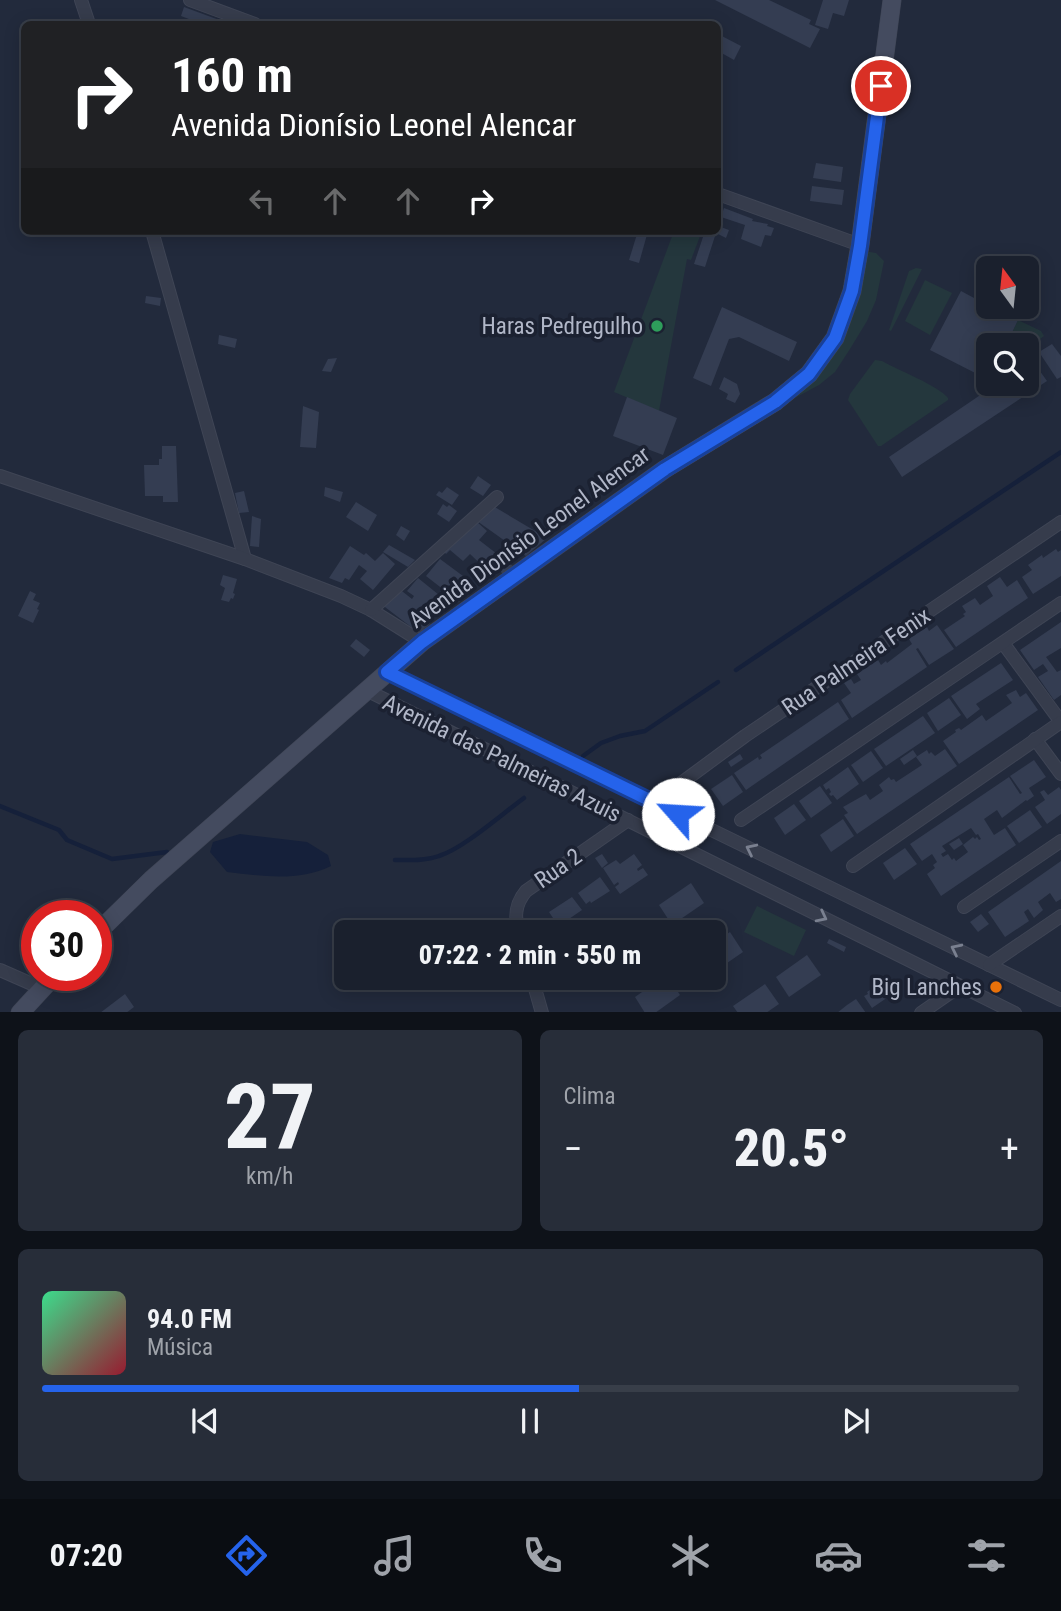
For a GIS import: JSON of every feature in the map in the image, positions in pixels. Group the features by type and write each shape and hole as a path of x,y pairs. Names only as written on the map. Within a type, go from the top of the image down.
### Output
{"street":[{"path":"81,0 88,21"},
{"path":"190,0 247,21"},
{"name":"Avenida Dionísio Leonel Alencar","path":"112,918 151,880 422,642 665,469 775,402 809,374 835,338 852,291 892,0"},
{"path":"721,195 860,246"},
{"path":"153,235 245,559"},
{"path":"0,476 245,559 341,596 370,610 422,642"},
{"path":"370,610 497,497"},
{"name":"Rua Palmeira Fenix","path":"654,803 745,736 1061,522"},
{"path":"741,820 1061,603"},
{"path":"853,866 1061,722 1003,643"},
{"name":"Avenida das Palmeiras Azuis","path":"387,672 1061,1000"},
{"name":"Avenida das Palmeiras Azuis","path":"366,690 1013,1012"},
{"path":"1035,739 1061,774"},
{"name":"Rua 2","path":"517,920 517,907 526,891 628,820"},
{"path":"964,907 1061,841"},
{"path":"989,965 1061,916"},
{"path":"0,970 21,979"},
{"path":"922,1012 960,986"},
{"path":"535,990 542,1012"},
{"path":"21,1012 38,991"}],"shaded area":[{"name":"Haras Pedregulho","path":"673,235 700,235 691,260 687,259 659,411 614,392"},
{"path":"864,251 876,253 884,261 876,300 867,321 835,372 819,385 795,398 814,378"},
{"path":"922,269 891,331 889,330 909,271"},
{"path":"925,280 952,293 930,335 905,321"},
{"path":"1018,320 1041,331 1044,336 1039,340 1039,333 1012,333"},
{"path":"875,360 927,383 948,398 881,446 878,446 848,400"},
{"path":"757,906 806,930 794,956 744,932"}],"water":[{"path":"240,834 307,842 328,855 331,866 293,876 227,872 210,852 213,842"}],"building":[{"path":"715,0 769,0 811,20 809,24 820,29 810,48"},
{"path":"823,0 849,0 844,16 833,13 828,29 815,25"},
{"path":"184,7 222,21 194,21 181,16"},
{"path":"721,36 741,46 734,60 721,53"},
{"path":"816,163 843,167 841,182 813,178"},
{"path":"812,186 844,190 842,205 810,201"},
{"path":"724,208 753,219 752,221 768,224 767,226 774,228 771,236 765,235 761,247 741,239 745,225 721,217"},
{"path":"721,227 729,230 726,238 720,235"},
{"path":"637,235 647,235 639,263 629,260"},
{"path":"704,235 715,235 705,267 694,264"},
{"path":"961,291 976,299 976,319 1018,320 1012,333 976,333 976,373 930,350"},
{"path":"146,296 161,298 160,306 145,303"},
{"path":"722,307 797,342 789,361 739,337 729,339 711,386 693,378"},
{"path":"219,335 237,339 235,348 218,344"},
{"path":"1052,344 1061,356 1061,377 1057,379 1039,352"},
{"path":"337,358 331,372 322,371 328,359"},
{"path":"1039,370 1047,381 1039,386"},
{"path":"724,377 737,384 740,394 735,403 726,399 728,394 719,389"},
{"path":"979,396 1024,396 902,477 889,457"},
{"path":"627,397 677,418 663,455 613,436"},
{"path":"303,406 319,412 316,448 300,447"},
{"path":"162,446 176,446 178,502 163,502 163,496 145,496 144,465 159,465"},
{"path":"478,476 491,485 483,496 470,488"},
{"path":"325,487 343,492 340,502 324,496"},
{"path":"447,487 459,495 452,505 436,495"},
{"path":"244,491 249,512 239,513 235,493"},
{"path":"356,502 377,515 368,531 346,517"},
{"path":"443,504 457,511 449,522 437,514"},
{"path":"493,506 547,538 526,556 477,521"},
{"path":"252,516 261,519 259,547 250,546"},
{"path":"475,520 487,531 479,540 514,567 504,575 498,569 492,575 470,554 463,561 450,550 446,554 443,550"},
{"path":"401,526 410,531 404,541 396,535"},
{"path":"389,545 415,560 408,567 383,552"},
{"path":"350,546 364,555 366,553 375,561 383,553 395,564 373,590 360,579 367,571 359,565 349,580 345,578 342,583 329,578"},
{"path":"1056,549 1058,552 1061,550 1061,576 1033,594 1022,577 1032,570 1028,565"},
{"path":"440,559 463,576 453,589 448,585 444,590 426,576"},
{"path":"223,575 237,579 233,593 235,594 229,602 221,600 225,588 220,585"},
{"path":"1000,577 1007,587 1017,580 1028,598 956,647 944,630 965,616 963,614 966,612 962,606 975,598 980,605 993,596 987,586"},
{"path":"418,578 444,599 454,590 463,599 453,606 446,600 433,616 431,614 426,620 430,624 419,633 381,604 398,588 412,599 414,596 407,591"},
{"path":"30,591 36,594 33,600 40,603 33,623 18,616"},
{"path":"1061,622 1061,648 1046,657 1057,672 1061,670 1061,695 1054,700 1038,677 1048,671 1043,664 1034,670 1020,650"},
{"path":"937,625 954,649 929,665 918,648 916,649 927,667 852,718 841,700 851,693 844,683 851,679 854,684 861,680 857,674 878,660 881,665 886,661 887,663 912,644 909,639 927,627 929,631"},
{"path":"356,639 370,650 364,657 350,646"},
{"path":"1001,663 1013,680 976,704 980,709 967,719 951,696"},
{"path":"1016,690 1020,697 1026,693 1038,710 959,764 943,741 956,732 955,730 961,730 982,715 986,721 1012,703 1006,695"},
{"path":"949,698 961,715 938,731 927,713"},
{"path":"838,702 849,719 746,790 734,773 758,757 759,760 762,758 760,755"},
{"path":"923,716 935,733 886,766 874,749"},
{"path":"945,749 957,766 857,834 844,815 848,813 843,807 866,794 870,800 883,791 879,785 889,777 896,782 922,765 916,757 927,750 935,756"},
{"path":"913,750 917,756 904,765 900,759"},
{"path":"871,751 883,768 863,782 851,765"},
{"path":"740,754 743,759 731,767 728,762"},
{"path":"1034,760 1046,777 1029,788 1034,796 1002,818 997,810 984,819 994,835 1005,828 1016,845 941,896 927,874 935,868 933,865 937,862 932,854 922,861 910,844 1009,777 1020,794 1022,793 1010,776","holes":["971,828 981,839 973,837 963,845 968,852 956,861 948,854 943,857 941,854 946,851 942,846"]},
{"path":"848,767 859,784 837,800 829,794 829,788 826,790 823,785"},
{"path":"732,775 743,792 723,806 711,789"},
{"path":"820,786 832,803 811,818 799,801"},
{"path":"1059,787 1061,814 1047,824 1035,807 1045,800 1040,792 1044,790 1048,795"},
{"path":"794,804 806,820 785,835 774,818"},
{"path":"1030,810 1042,827 1019,843 1007,826"},
{"path":"843,819 854,836 831,852 820,835"},
{"path":"959,838 963,844 954,850 949,844"},
{"path":"905,848 917,864 894,880 883,863"},
{"path":"602,854 608,863 602,868 595,858"},
{"path":"634,854 642,865 638,871 643,868 648,875 620,894 615,887 618,882 614,885 603,868 616,860 620,864"},
{"path":"1061,861 1061,899 1056,902 1050,893 1038,902 1043,910 1034,918 1028,909 1024,912 1029,921 1005,937 988,912"},
{"path":"600,877 610,891 586,904 578,893"},
{"path":"691,883 704,903 679,920 669,920 659,905"},
{"path":"572,897 582,910 567,920 554,920 549,912"},
{"path":"981,914 989,924 978,932 970,922"},
{"path":"730,932 743,952 726,964 726,935"},
{"path":"829,939 846,947 844,952 827,943"},
{"path":"807,955 821,975 789,997 776,977"},
{"path":"885,979 894,993 872,1008 864,996"},
{"path":"765,984 779,1004 767,1012 737,1012 733,1006"},
{"path":"645,990 677,990 680,995 656,1012 644,1012 635,997"},
{"path":"125,994 134,1007 127,1012 101,1012"},
{"path":"856,999 865,1012 838,1012"}],"waterway":[{"path":"736,670 1061,452"},
{"path":"583,756 601,743 645,731 718,682"},
{"path":"395,860 428,859 449,852 524,798"},
{"path":"0,806 59,830 67,840 112,859 167,852"}],"place":[{"name":"Haras Pedregulho","path":"657,326"},
{"name":"Big Lanches","path":"996,987"}],"route":[{"path":"678,814 387,672 422,642 665,469 775,402 809,374 835,338 852,291 881,86"}]}
